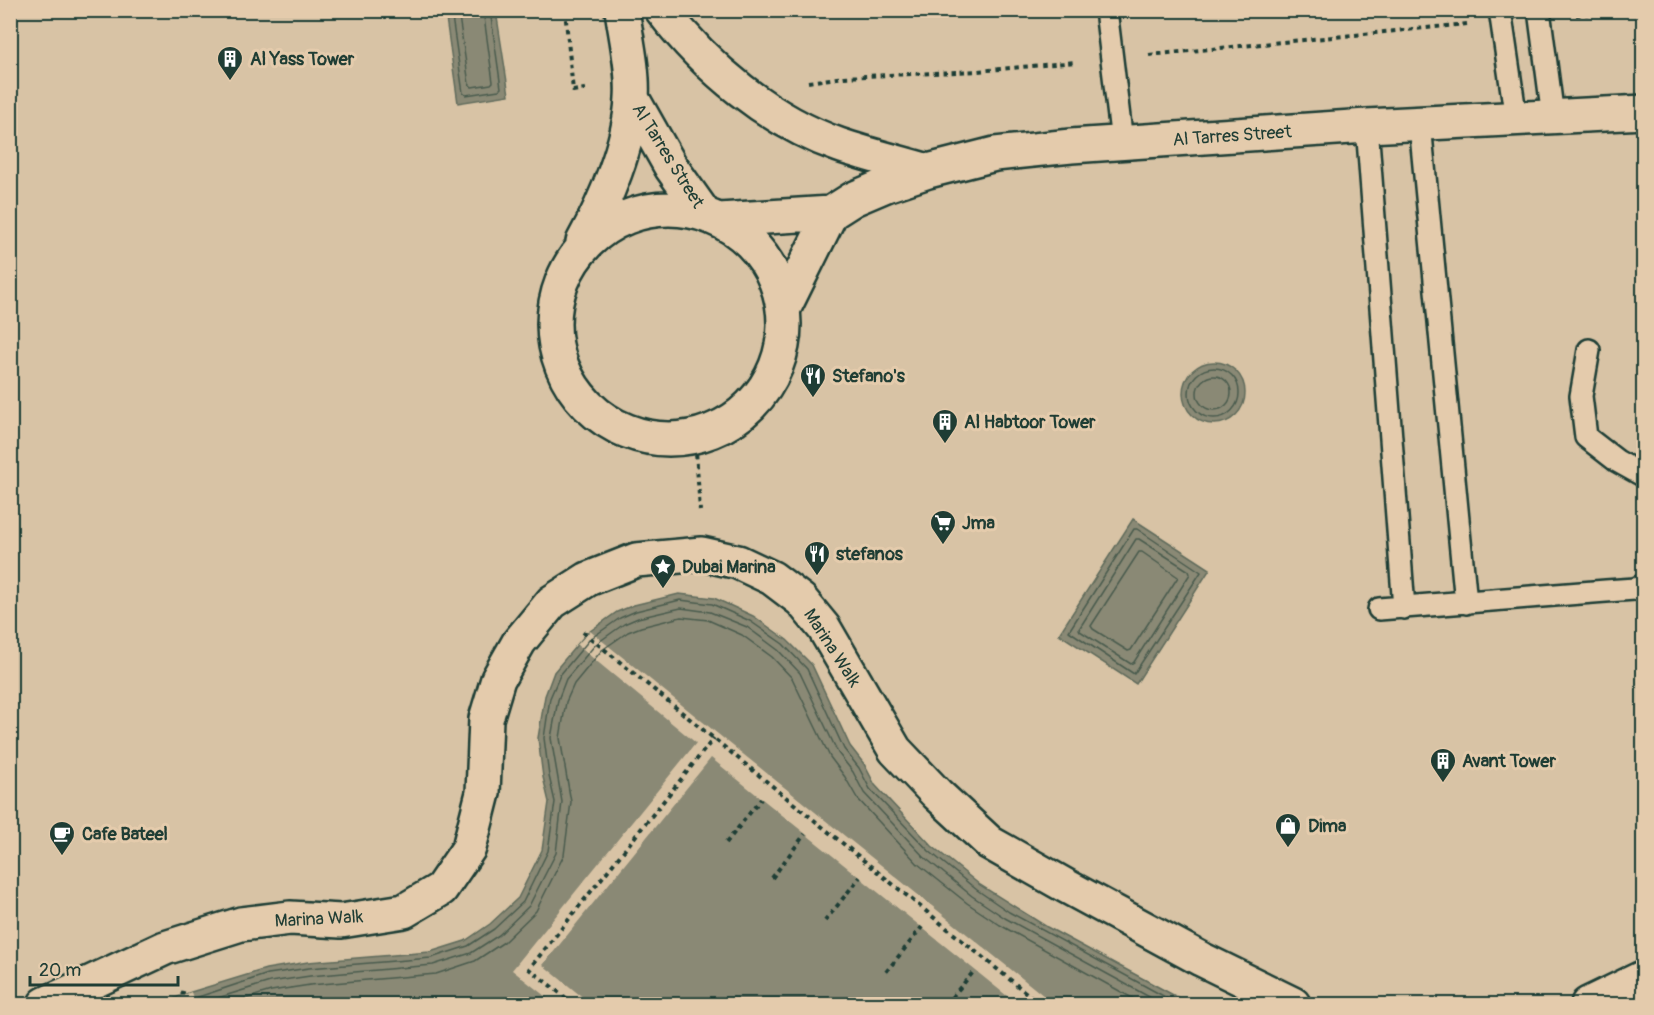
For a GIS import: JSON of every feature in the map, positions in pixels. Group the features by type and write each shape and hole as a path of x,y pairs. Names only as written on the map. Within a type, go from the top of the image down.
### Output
{"street":[{"name":"Al Tarres Street","path":"622,10 632,98 626,133 603,201 561,283 553,317 557,353 571,386 595,412 625,430 659,439 695,436 726,424 753,404 772,376 783,344 783,310"},
{"path":"662,10 702,56 743,92 788,122 838,145 928,171"},
{"name":"Al Tarres Street","path":"632,98 671,167 712,217 831,213 853,199 928,171 995,154 1122,142 1367,126 1644,112"},
{"path":"578,252 604,228 635,213 670,209 712,217 750,242 772,273 783,310"},
{"path":"783,310 831,213"},
{"name":"Marina Walk","path":"45,1005 165,948 241,924 290,918 341,921 404,911 441,889 469,848 483,793 486,719 498,679 519,642 552,602 588,579 636,560 702,554 738,562 772,578 801,600 824,628 895,750 937,794 990,843 1200,959 1293,1005"},
{"path":"1588,1005 1644,977"}],"lane":[{"path":"1106,10 1122,142"},
{"path":"1540,14 1553,117"},
{"path":"1500,15 1516,119"},
{"path":"1420,124 1466,603"},
{"path":"1367,126 1404,608"},
{"path":"1588,350 1581,396 1586,437 1617,462 1644,476"},
{"path":"1379,609 1625,590 1644,585"}],"path":[{"path":"1540,14 1626,10"},
{"path":"743,92 844,77 978,71 1112,59 1500,15"},
{"path":"695,436 702,554"},
{"path":"552,602 586,634 1040,1005"},
{"path":"574,1005 529,969 714,738"},
{"path":"726,843 761,799"},
{"path":"772,878 805,834"},
{"path":"825,921 860,878"},
{"path":"886,972 922,927"},
{"path":"946,1005 975,970"}],"water":[{"path":"445,11 496,11 509,95 458,103"},
{"path":"1214,362 1231,367 1236,371 1240,376 1245,393 1240,410 1236,415 1231,419 1214,424 1197,419 1192,415 1188,410 1183,393 1188,376 1192,371 1197,367"},
{"path":"1133,519 1210,569 1136,684 1059,634"},
{"name":"Dubai Marina","path":"679,594 714,598 753,616 787,640 812,665 850,746 864,764 875,785 932,846 980,885 1047,927 1190,1004 160,1004 266,969 308,962 430,952 465,941 490,924 518,898 542,850 549,802 538,738 545,696 554,672 586,634 617,612 634,605"}],"pier":[{"path":"590,631 1054,1004 1017,1004 711,758 543,965 591,1004 555,1004 512,970 696,743 577,645"},
{"path":"191,992 195,1004 174,1004 173,1000"}],"place":[{"name":"Al Yass Tower","path":"230,82"},
{"name":"Stefano's","path":"813,399"},
{"name":"Al Habtoor Tower","path":"945,445"},
{"name":"Jma","path":"943,546"},
{"name":"stefanos","path":"817,577"},
{"name":"Dubai Marina","path":"663,590"},
{"name":"Avant Tower","path":"1443,784"},
{"name":"Dima","path":"1288,849"},
{"name":"Cafe Bateel","path":"62,857"}]}
